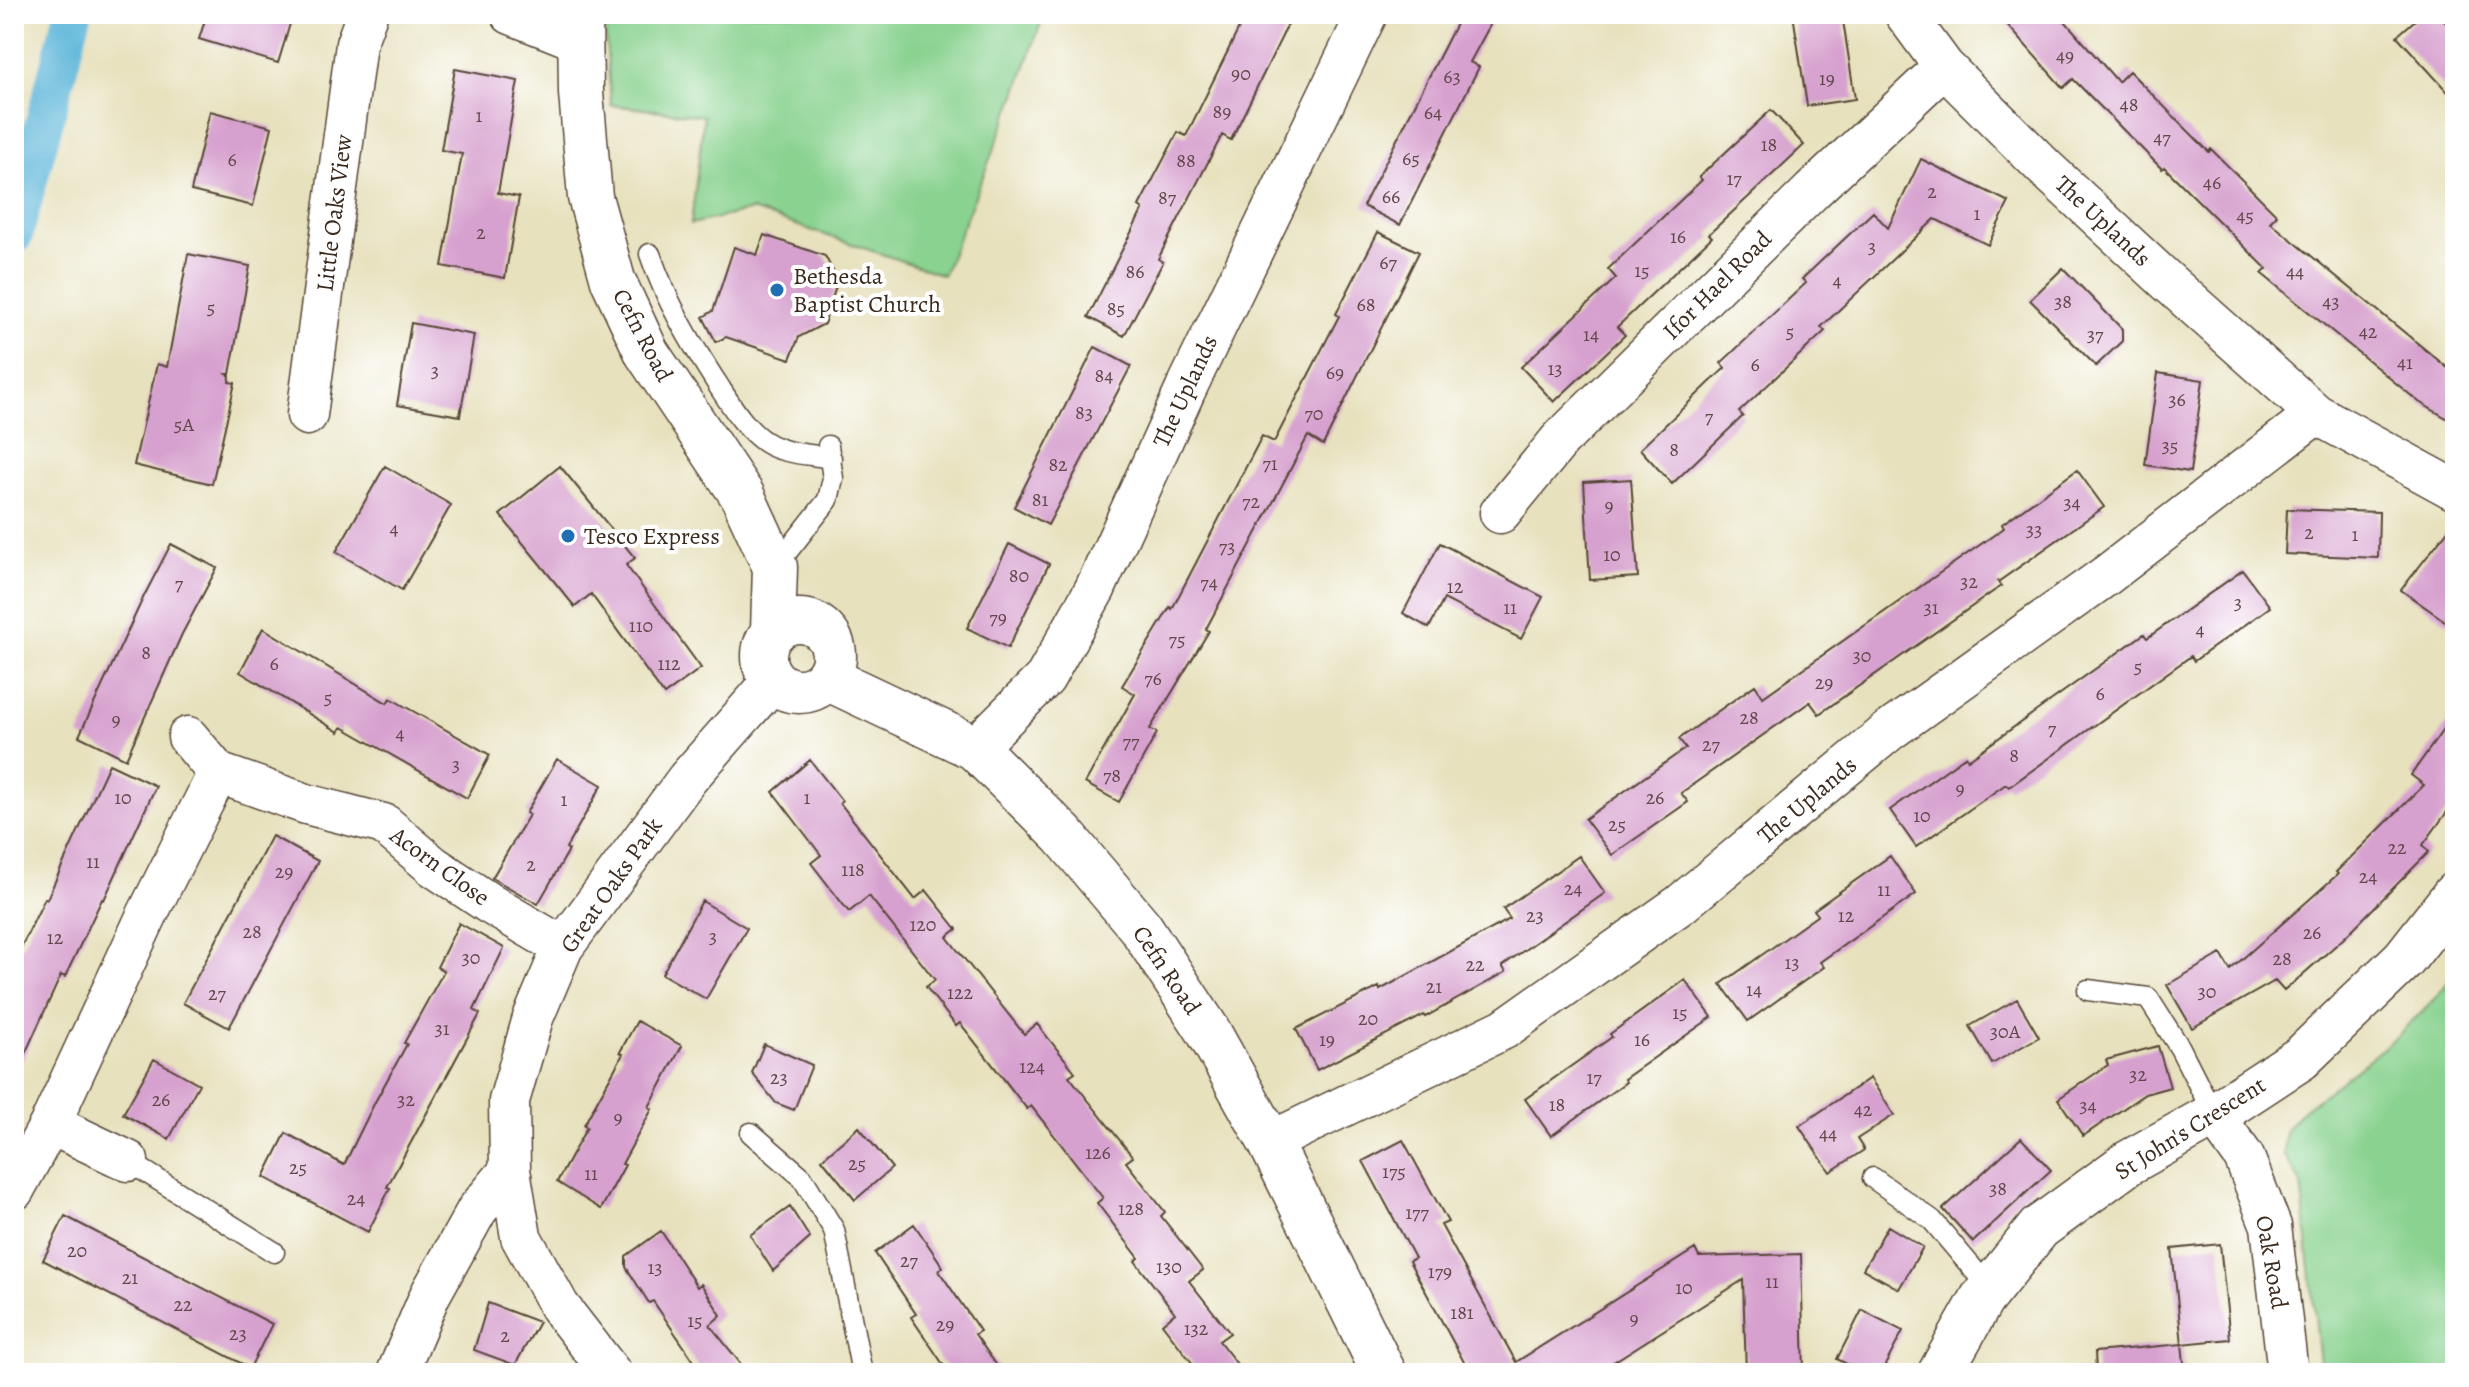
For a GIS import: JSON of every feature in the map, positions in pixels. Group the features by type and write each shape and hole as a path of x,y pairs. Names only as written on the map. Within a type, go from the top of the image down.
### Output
{"main road":[{"name":"Cefn Road","path":"579,28 590,197 613,280 647,353 742,495 775,567 773,631 764,650 765,667 773,681"},
{"path":"773,631 784,624 799,621 811,623 825,633 834,659 827,678 807,691 796,692 773,681"},
{"name":"Cefn Road","path":"827,678 975,748 1063,835 1141,928 1207,1029 1270,1142 1384,1373"},
{"name":"St John's Crescent","path":"1940,1373 1982,1299 2039,1228 2128,1163 2214,1115 2301,1058 2404,959 2455,894"}],"street":[{"name":"Little Oaks View","path":"307,415 356,44 367,14"},
{"path":"511,14 579,28"},
{"name":"The Uplands","path":"975,748 1045,678 1095,589 1185,391 1367,14"},
{"name":"The Uplands","path":"1905,14 1944,67 2044,167 2316,414 2455,490"},
{"name":"Ifor Hael Road","path":"1500,513 1560,440 1812,191 1944,67"},
{"name":"The Uplands","path":"1270,1142 1504,1029 1681,904 1889,731 2107,575 2316,414"},
{"name":"Great Oaks Park","path":"611,1373 559,1306 521,1237 510,1170 509,1101 533,1018 563,947 687,779 773,681"},
{"path":"14,1190 50,1124 147,915 218,773 188,737"},
{"name":"Acorn Close","path":"218,773 306,804 384,824 433,866 563,947"},
{"name":"Oak Road","path":"2214,1115 2244,1157 2271,1226 2288,1373"},
{"path":"50,1124 128,1161"},
{"path":"397,1373 430,1295 470,1222 510,1170"}],"lane":[{"path":"650,254 659,280 698,355 762,441 772,446 829,450 833,478 828,500 775,567"},
{"path":"2088,990 2148,998 2180,1048 2214,1115"},
{"path":"751,1133 802,1177 834,1230 862,1373"},
{"path":"128,1161 274,1252"},
{"path":"1873,1178 1932,1220 1990,1289"}],"green space":[{"path":"604,14 1044,14 1015,97 943,275 752,210 691,224 704,116 611,105"},
{"path":"2455,974 2455,1373 2321,1373 2301,1183 2284,1155 2285,1131 2301,1112 2396,1038"}],"building":[{"path":"207,14 293,14 278,63 199,39"},
{"path":"1246,14 1293,14 1231,140 1222,135 1158,259 1163,262 1124,336 1088,317 1143,209 1139,206 1178,132 1186,136"},
{"path":"1461,14 1496,14 1470,62 1479,67 1400,225 1363,206"},
{"path":"1793,14 1842,14 1855,99 1807,106"},
{"path":"1998,14 2059,14 2118,82 2129,71 2277,215 2270,222 2455,374 2455,423 2419,402 2262,274 2267,269 2164,167 2162,169 2073,79 2063,88"},
{"path":"2422,14 2438,14 2455,33 2455,100 2397,36"},
{"path":"455,69 518,81 498,193 519,197 505,278 442,266 462,154 441,150"},
{"path":"1771,110 1804,145 1709,234 1712,237 1617,327 1625,335 1554,402 1521,367 1616,278 1608,269"},
{"path":"210,111 272,127 253,206 191,191"},
{"path":"1921,159 2009,202 1988,245 1935,219 1821,327 1825,331 1739,412 1743,416 1672,484 1640,449 1725,368 1721,363 1806,283 1802,279 1873,212 1888,228"},
{"path":"1378,232 1419,252 1323,445 1308,436 1206,629 1209,631 1150,729 1157,733 1119,802 1085,783 1135,694 1122,686 1170,607 1172,609 1262,436 1274,442"},
{"name":"Bethesda Baptist Church","path":"764,235 825,256 838,280 824,324 799,337 790,359 726,337 716,342 703,317 713,311 734,247 757,255"},
{"path":"188,254 250,266 230,374 227,374 230,376 229,382 235,383 212,484 134,465 157,364 167,367"},
{"path":"2063,268 2122,329 2122,341 2096,366 2030,300"},
{"path":"411,323 474,335 460,416 397,405"},
{"path":"1095,347 1131,366 1048,525 1014,507"},
{"path":"2158,373 2203,380 2190,472 2145,465"},
{"path":"385,466 451,505 402,590 336,552"},
{"name":"Tesco Express","path":"560,466 635,558 626,565 701,668 664,695 591,594 575,607 500,515"},
{"path":"2077,470 2104,507 1998,582 2001,586 1819,714 1810,702 1681,793 1688,802 1612,855 1585,819 1686,748 1679,739 1755,685 1763,697 2004,528 2002,524"},
{"path":"1631,479 1638,577 1590,580 1584,482"},
{"path":"2287,509 2379,512 2378,558 2285,554"},
{"path":"2455,521 2455,628 2401,590"},
{"path":"1440,543 1543,597 1521,639 1444,599 1429,628 1403,613"},
{"path":"171,544 217,568 182,634 126,759 79,736"},
{"path":"1009,544 1049,564 1008,648 967,628"},
{"path":"2243,570 2270,607 2194,661 2191,656 2009,787 2006,784 1916,847 1890,810 1966,756 1968,760 2144,634 2147,638"},
{"path":"263,628 387,703 390,698 490,755 467,798 342,727 339,732 240,672"},
{"path":"2455,713 2455,807 2452,805 2423,845 2429,852 2344,938 2284,991 2275,981 2192,1028 2167,985 2221,954 2230,970 2338,874 2336,872 2424,785 2411,775"},
{"path":"557,759 602,785 538,904 492,878"},
{"path":"810,760 915,899 926,890 957,929 947,937 1024,1034 1037,1024 1075,1072 1069,1076 1133,1157 1126,1162 1165,1212 1161,1216 1203,1270 1189,1281 1230,1333 1219,1341 1244,1373 1200,1373 1162,1324 1175,1313 1135,1261 1139,1258 1097,1203 1103,1198 1031,1106 1027,1109 960,1023 956,1026 926,987 935,980 869,896 849,912 811,863 821,855 773,792"},
{"path":"109,764 156,786 104,900 65,977 61,975 14,1078 14,962 47,899"},
{"path":"272,836 318,861 229,1028 183,1003"},
{"path":"1579,856 1605,893 1502,966 1506,972 1425,1017 1317,1070 1296,1029 1379,987 1380,990 1510,919 1503,909"},
{"path":"1890,856 1916,894 1820,962 1824,967 1748,1021 1721,984 1818,915 1814,910"},
{"path":"702,901 747,928 706,999 662,974"},
{"path":"459,923 504,948 474,1010 480,1014 387,1187 390,1188 368,1232 264,1177 286,1133 344,1165 407,1044 404,1043 444,971 437,967"},
{"path":"1685,980 1712,1017 1624,1079 1626,1082 1551,1136 1525,1099"},
{"path":"2017,999 2039,1037 1992,1064 1970,1026"},
{"path":"637,1021 682,1046 649,1107 652,1109 601,1209 557,1182"},
{"path":"764,1044 812,1065 794,1110 776,1103 752,1073"},
{"path":"2158,1046 2170,1087 2145,1094 2083,1136 2058,1099 2108,1065 2106,1060"},
{"path":"154,1059 199,1084 169,1139 123,1114"},
{"path":"1870,1078 1894,1115 1857,1139 1864,1150 1830,1172 1799,1126"},
{"path":"859,1127 892,1168 855,1200 822,1159"},
{"path":"2021,1138 2051,1170 1973,1242 1943,1209"},
{"path":"1403,1140 1448,1222 1441,1225 1516,1362 1695,1249 1699,1257 1801,1254 1804,1373 1746,1373 1743,1280 1596,1373 1470,1373 1409,1261 1415,1258 1363,1161"},
{"path":"790,1207 810,1238 773,1271 750,1235"},
{"path":"65,1216 272,1324 250,1368 43,1260"},
{"path":"914,1224 943,1267 939,1271 980,1331 975,1334 1002,1373 949,1373 911,1317 916,1314 875,1253"},
{"path":"1888,1226 1923,1247 1899,1289 1863,1269"},
{"path":"661,1231 697,1287 701,1284 721,1315 710,1325 748,1373 702,1373 626,1267 626,1256"},
{"path":"2220,1244 2230,1339 2182,1344 2172,1249"},
{"path":"488,1303 539,1322 515,1365 474,1350"},
{"path":"1862,1310 1903,1331 1881,1373 1864,1373 1837,1359"},
{"path":"2182,1344 2185,1373 2096,1373 2095,1352"}],"waterway":[{"path":"14,235 73,14"}],"place":[{"name":"Bethesda Baptist Church","path":"777,290"},
{"name":"Tesco Express","path":"568,536"}]}
